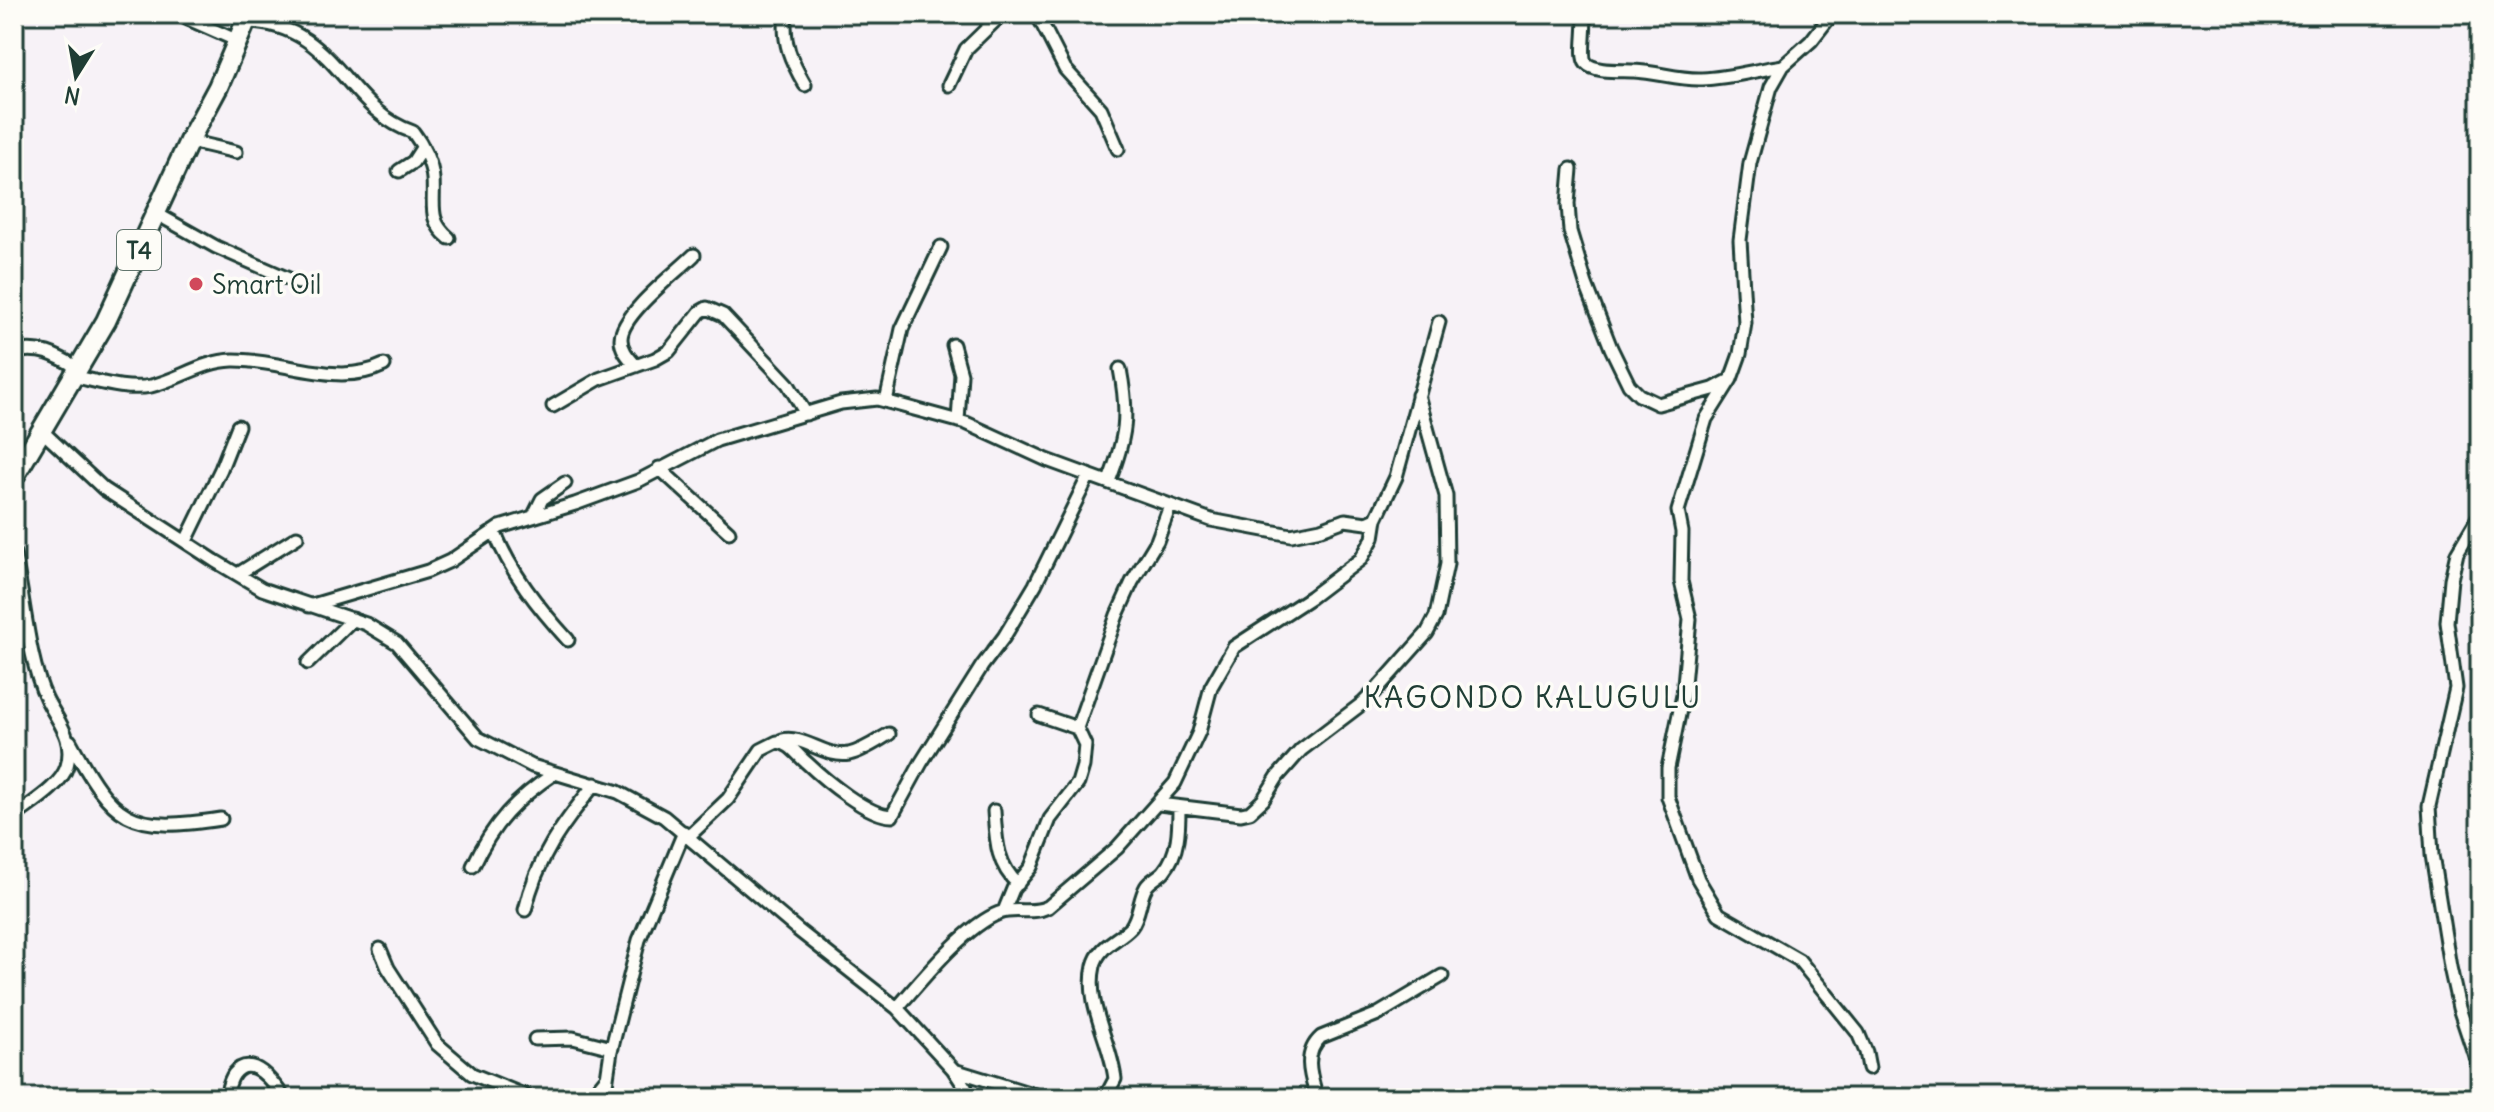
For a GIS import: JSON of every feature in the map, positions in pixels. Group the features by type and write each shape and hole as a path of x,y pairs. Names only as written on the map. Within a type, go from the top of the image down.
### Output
{"highway":[{"name":"T4","path":"14,477 106,321 189,141 218,87 246,17"}],"street":[{"path":"177,14 238,41"},
{"path":"786,14 783,31 787,51 805,85"},
{"path":"949,85 966,49 1002,14"},
{"path":"1037,14 1065,69 1101,109 1118,149"},
{"path":"1584,14 1587,25 1583,57 1589,65 1598,68 1641,71 1678,79 1704,79 1783,66"},
{"path":"1832,14 1811,41 1783,66 1766,98 1750,163 1739,256 1743,337 1731,379 1706,419 1678,511 1682,532 1681,581 1690,619 1683,695 1668,768 1668,797 1698,879 1719,914 1799,960 1858,1033 1869,1068"},
{"path":"246,17 294,32 310,42 332,60 387,120 413,132 433,177 431,205 436,222 440,231 449,238"},
{"path":"189,141 236,152"},
{"path":"399,171 413,162 422,148"},
{"path":"1571,169 1568,204 1572,243 1611,348 1629,385 1639,395 1658,404 1713,389 1731,379"},
{"path":"157,214 216,247 298,283"},
{"path":"886,401 902,329 941,247"},
{"path":"636,366 626,355 622,344 626,323 694,255"},
{"path":"553,406 599,379 669,351 700,312 707,308 714,309 788,384 806,414"},
{"path":"897,1008 935,965 993,915 1004,911 1038,912 1048,907 1117,848 1175,783 1199,732 1211,687 1234,647 1311,597 1361,559 1373,538 1376,519 1396,477 1439,322"},
{"path":"953,345 961,374 958,421"},
{"path":"14,352 29,348 44,351 75,372 136,388 152,386 210,363 234,360 355,374 384,365"},
{"path":"1109,481 1125,433 1125,394 1120,369"},
{"path":"1159,804 1241,814 1250,812 1263,800 1293,758 1363,703 1427,633 1436,616 1447,564 1447,507 1439,465 1417,393"},
{"path":"309,606 428,571 450,561 494,531 638,481 717,440 841,403 877,399 958,421 1047,460 1211,520 1291,535 1312,532 1345,520 1367,523 1376,519"},
{"path":"186,541 238,426"},
{"path":"42,431 104,489 238,574 278,596 366,624 397,643 478,738 532,766 595,784 646,806 687,834 727,871 897,1008 953,1069 972,1098"},
{"path":"659,468 729,532"},
{"path":"777,742 791,747 805,762 852,798 876,812 892,816 921,763 1035,585 1089,475"},
{"path":"534,515 542,499 565,483"},
{"path":"1004,911 1013,889 1031,867 1054,812 1078,783 1085,745 1077,728 1117,615 1132,582 1157,541 1170,506"},
{"path":"2480,514 2457,553 2451,579 2447,622 2456,688 2429,806 2432,855 2459,1008 2480,1071"},
{"path":"494,531 507,561 525,588 568,640"},
{"path":"238,574 297,537"},
{"path":"14,553 36,669 45,697 97,787 111,805 126,817 162,826 221,819"},
{"path":"308,663 353,619"},
{"path":"1039,715 1077,728"},
{"path":"604,1098 612,1048 644,921 687,834 728,799 761,750 768,745 792,739 826,752 851,754 889,734"},
{"path":"14,817 57,782 66,770 69,738"},
{"path":"473,866 494,826 530,790 555,773"},
{"path":"525,910 548,846 595,784"},
{"path":"1105,1098 1115,1079 1096,1009 1092,982 1094,966 1104,947 1129,929 1136,919 1146,886 1165,870 1178,838 1179,807"},
{"path":"994,811 1001,863 1018,884"},
{"path":"380,949 388,968 437,1044 472,1074 531,1098"},
{"path":"1317,1098 1309,1073 1314,1043 1321,1037 1378,1014 1442,976"},
{"path":"535,1039 573,1038 612,1048"},
{"path":"225,1098 231,1078 238,1069 246,1067 257,1068 267,1074 284,1098"},
{"path":"953,1069 1045,1098"},
{"path":"590,1098 607,1077"}],"place":[{"name":"Smart Oil","path":"196,284"}],"district":[{"name":"KAGONDO KALUGULU","path":"1533,697"}]}
